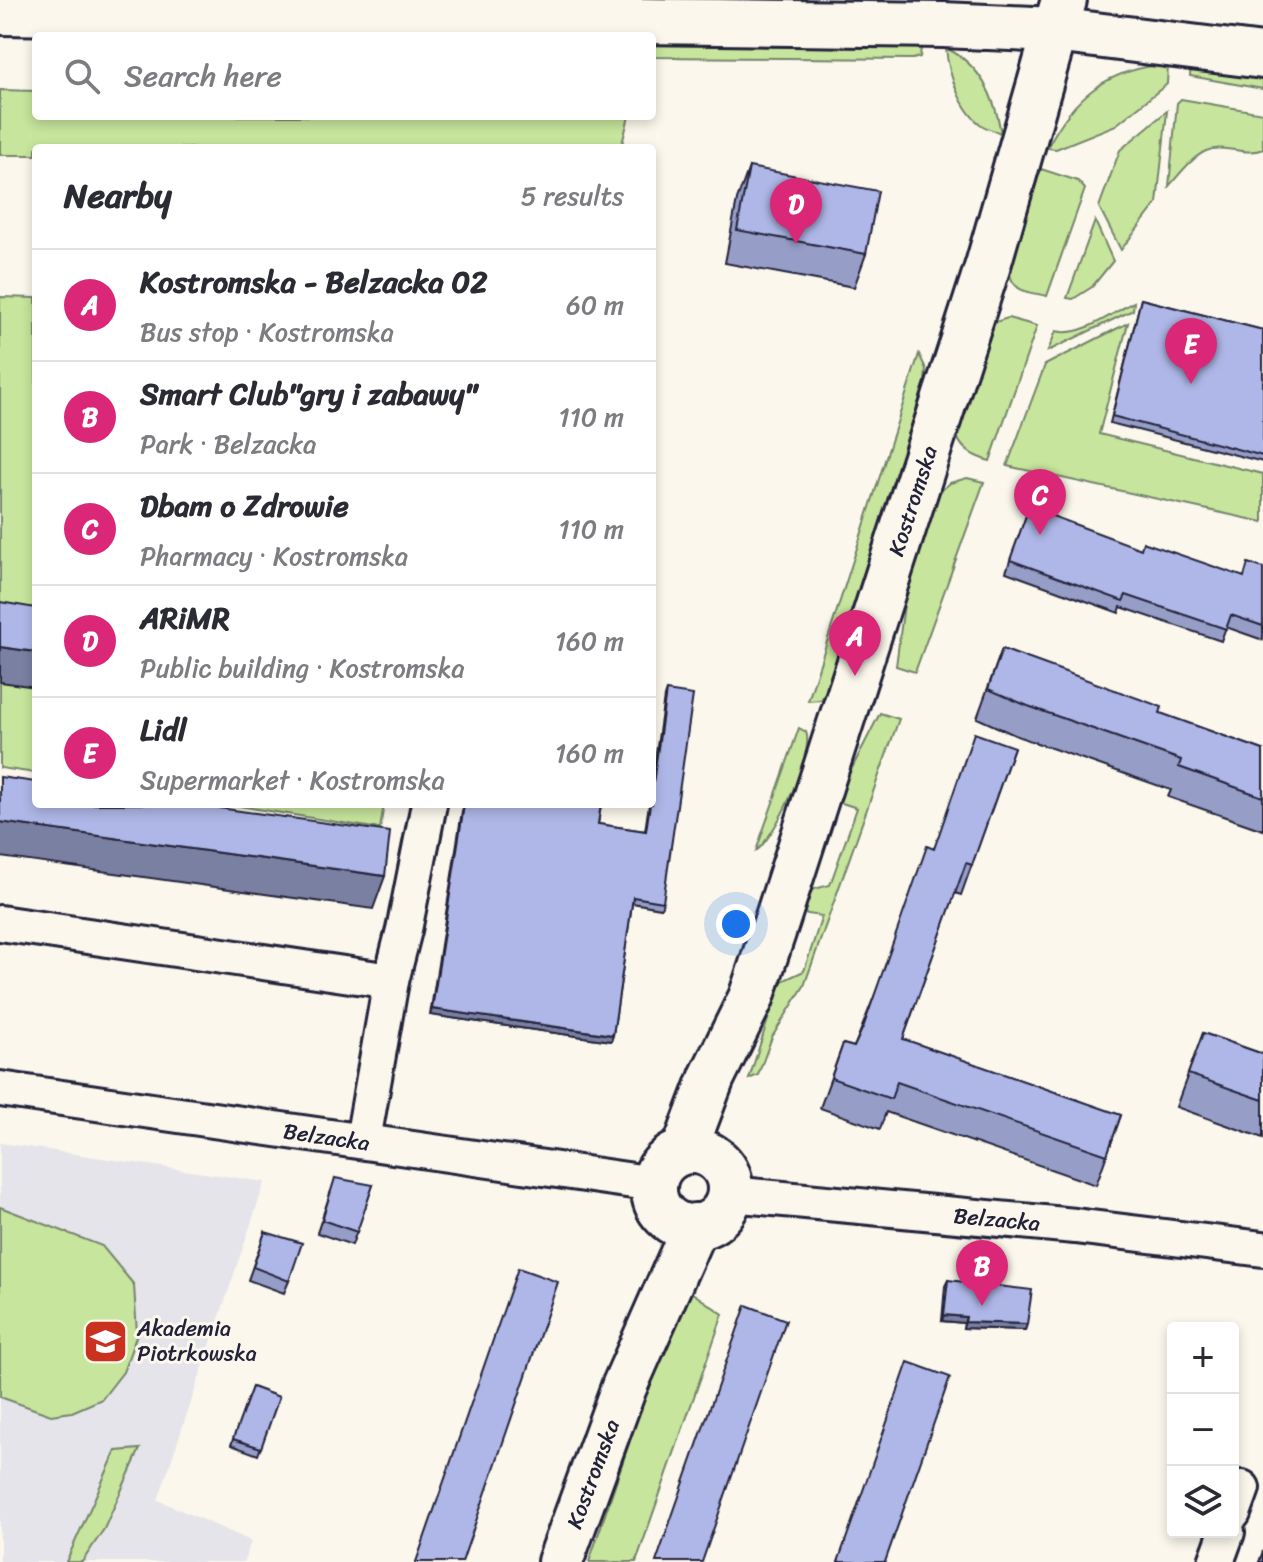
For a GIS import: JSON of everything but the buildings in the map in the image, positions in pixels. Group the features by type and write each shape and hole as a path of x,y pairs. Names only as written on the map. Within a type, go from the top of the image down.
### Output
{"street":[{"path":"0,12 62,6 905,24 1059,15 1263,56"},
{"name":"Kostromska","path":"560,1562 624,1387 671,1208 661,1166 675,1154 710,1168 738,1082 751,998 988,265 1059,15"},
{"path":"363,1140 391,981 408,915 428,808"},
{"path":"0,923 391,981"},
{"name":"Belzacka","path":"0,1089 363,1140 671,1208"},
{"path":"671,1208 711,1221 724,1210 710,1168"},
{"name":"Belzacka","path":"710,1168 1075,1226 1263,1249"},
{"path":"1216,1562 1225,1538"}],"shaded area":[{"name":"Akademia Piotrkowska","path":"0,1143 265,1182 158,1500 251,1541 244,1562 0,1562"}],"green space":[{"path":"656,45 921,48 920,57 656,57"},
{"path":"946,48 969,63 984,83 995,107 1001,133 975,120 962,102"},
{"path":"1168,64 1167,84 1116,125 1056,149 1047,148 1069,113 1095,88 1128,72"},
{"path":"1191,66 1235,72 1263,80 1263,89 1190,76"},
{"path":"0,90 32,91 32,120 628,120 622,144 32,144 32,155 0,155"},
{"path":"1181,99 1263,113 1263,149 1249,152 1220,148 1206,151 1190,162 1169,186 1177,103"},
{"path":"1167,111 1157,203 1121,250 1099,207 1120,150"},
{"path":"1041,169 1078,181 1085,189 1047,296 1021,290 1013,282 1008,268"},
{"path":"1095,221 1113,261 1092,287 1073,299 1067,298"},
{"path":"0,297 32,298 32,772 0,768"},
{"path":"1134,302 1133,310 1048,351 1056,331 1086,328"},
{"path":"1008,318 1037,326 990,461 968,451 960,443 956,432 992,323"},
{"path":"1128,323 1099,434 1263,474 1263,522 1007,466 1045,365"},
{"path":"919,354 926,369 925,382 825,693 821,700 808,701"},
{"path":"967,478 984,482 915,672 896,666 906,589 936,495 950,483"},
{"path":"880,713 899,719 804,986 772,1037 758,1075 749,1079 780,982 804,971 822,916 801,913 810,890 830,885 857,808 839,802 847,778"},
{"path":"799,728 806,732 807,743 799,776 773,830 756,851"},
{"path":"251,808 383,808 380,829"},
{"path":"0,1207 102,1246 134,1285 137,1334 123,1372 102,1399 72,1412 51,1415 0,1397"},
{"path":"682,1286 723,1314 636,1562 589,1562"},
{"path":"140,1449 104,1529 82,1562 66,1562 116,1451"}],"place":[{"name":"ARiMR","path":"796,244"},
{"name":"Lidl","path":"1191,384"},
{"name":"Dbam o Zdrowie","path":"1040,535"},
{"name":"Kostromska - Belzacka 02","path":"855,676"},
{"name":"Smart Club\"gry i zabawy\"","path":"982,1306"},
{"name":"Akademia Piotrkowska","path":"106,1341"}]}
